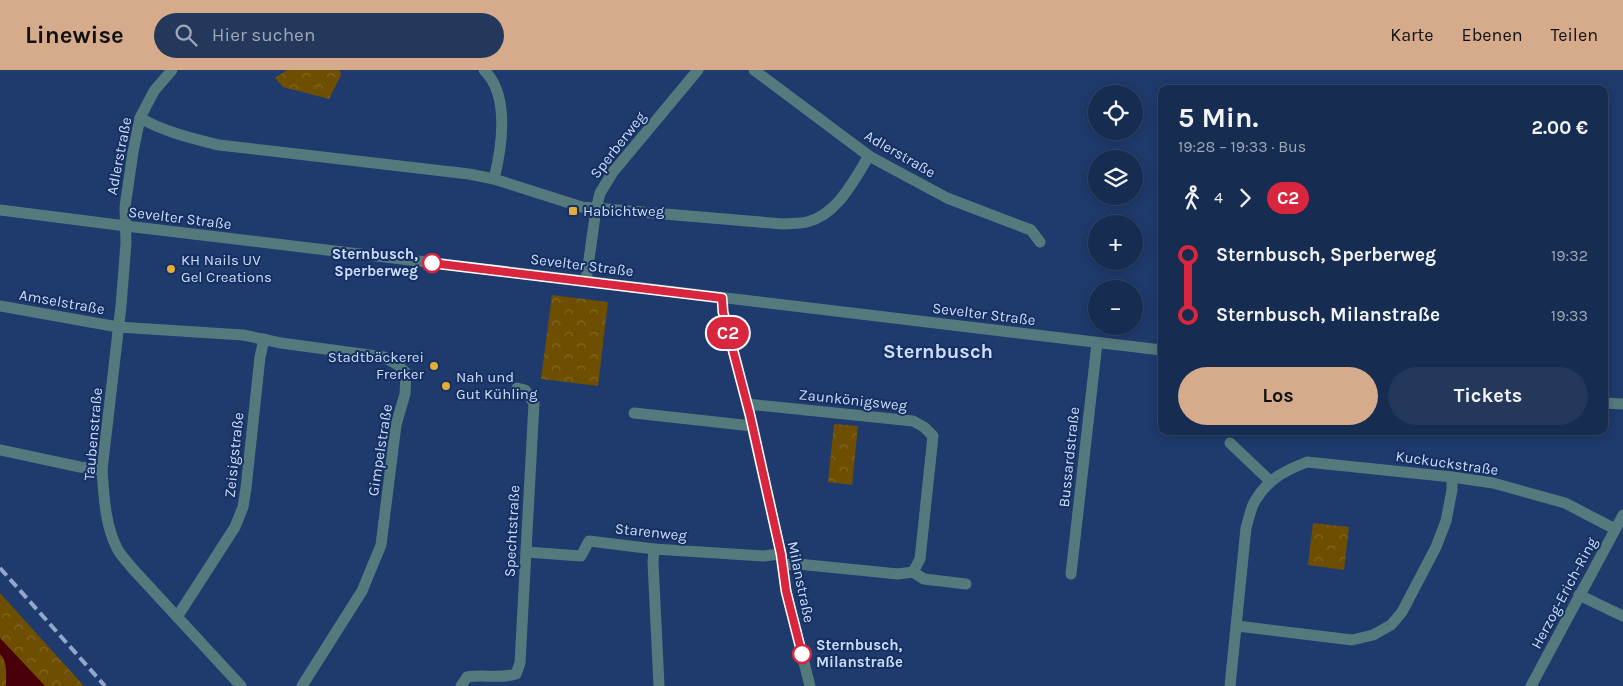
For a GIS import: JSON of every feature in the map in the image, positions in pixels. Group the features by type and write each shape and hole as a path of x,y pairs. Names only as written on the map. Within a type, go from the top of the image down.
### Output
{"street":[{"name":"Adlerstraße","path":"126,226 125,207 140,118 154,91 172,70"},
{"path":"484,70 499,94 502,123 494,179"},
{"name":"Sperberweg","path":"586,281 600,193 613,172 698,70"},
{"name":"Adlerstraße","path":"754,70 869,156 947,198 1031,230 1040,242"},
{"path":"140,118 155,126 183,136 219,145 469,174 494,179 582,207 783,224 806,222 825,215 838,203 869,156"},
{"name":"Sevelter Straße","path":"0,210 1158,350"},
{"name":"Taubenstraße","path":"126,226 118,326 102,470 110,534 118,550 132,568 241,686"},
{"name":"Milanstraße","path":"722,298 723,312 752,426 786,591 810,686"},
{"name":"Amselstraße","path":"0,306 118,326"},
{"name":"Gimpelstraße","path":"118,326 244,336 384,357 398,364 406,373 405,394 396,425 381,545 362,590 302,686"},
{"name":"Zeisigstraße","path":"177,617 235,527 243,507 248,479 260,357 264,339"},
{"name":"Bussardstraße","path":"1071,574 1097,343"},
{"name":"Spechtstraße","path":"460,686 467,677 476,675 506,677 516,674 520,663 534,403 526,390 517,388"},
{"path":"1608,403 1623,404"},
{"name":"Zaunkönigsweg","path":"747,404 913,421 924,426 933,436 920,558 914,572"},
{"path":"634,412 752,426"},
{"path":"1230,443 1270,481"},
{"path":"0,450 102,470"},
{"name":"Kuckuckstraße","path":"1230,686 1246,528 1254,502 1270,481 1284,471 1307,462 1493,483 1565,503 1615,530"},
{"path":"1237,626 1352,640 1373,635 1390,625 1402,612 1436,548 1446,521 1452,490 1452,477"},
{"name":"Herzog-Erich-Ring","path":"1531,686 1623,515"},
{"name":"Starenweg","path":"526,552 581,556 589,541 763,556 781,560"},
{"path":"654,548 653,562 660,686"},
{"path":"781,560 798,564 898,574 914,572 924,579 966,584"},
{"path":"1579,596 1623,616"}],"green space":[{"path":"287,70 340,70 341,75 329,99 283,87 275,78"},
{"path":"552,295 608,302 598,386 541,379"},
{"path":"834,424 858,426 852,485 828,482"},
{"path":"1313,523 1349,527 1344,570 1308,565"},
{"path":"0,593 84,686 0,686"}],"shaded area":[{"path":"0,638 45,686 6,686 6,669 3,657 0,654"}],"railway":[{"path":"0,568 105,686"}],"bus line":[{"name":"C2","path":"432,263 722,298 723,312 750,415 781,554 786,591 802,654"}],"place":[{"name":"Habichtweg","path":"573,211"},
{"name":"Sternbusch, Sperberweg","path":"432,263"},
{"name":"KH Nails UV Gel Creations","path":"171,269"},
{"name":"Stadtbäckerei Frerker","path":"434,366"},
{"name":"Nah und Gut Kühling","path":"446,386"},
{"name":"Sternbusch, Milanstraße","path":"802,654"}],"district":[{"name":"Sternbusch","path":"938,351"}]}
